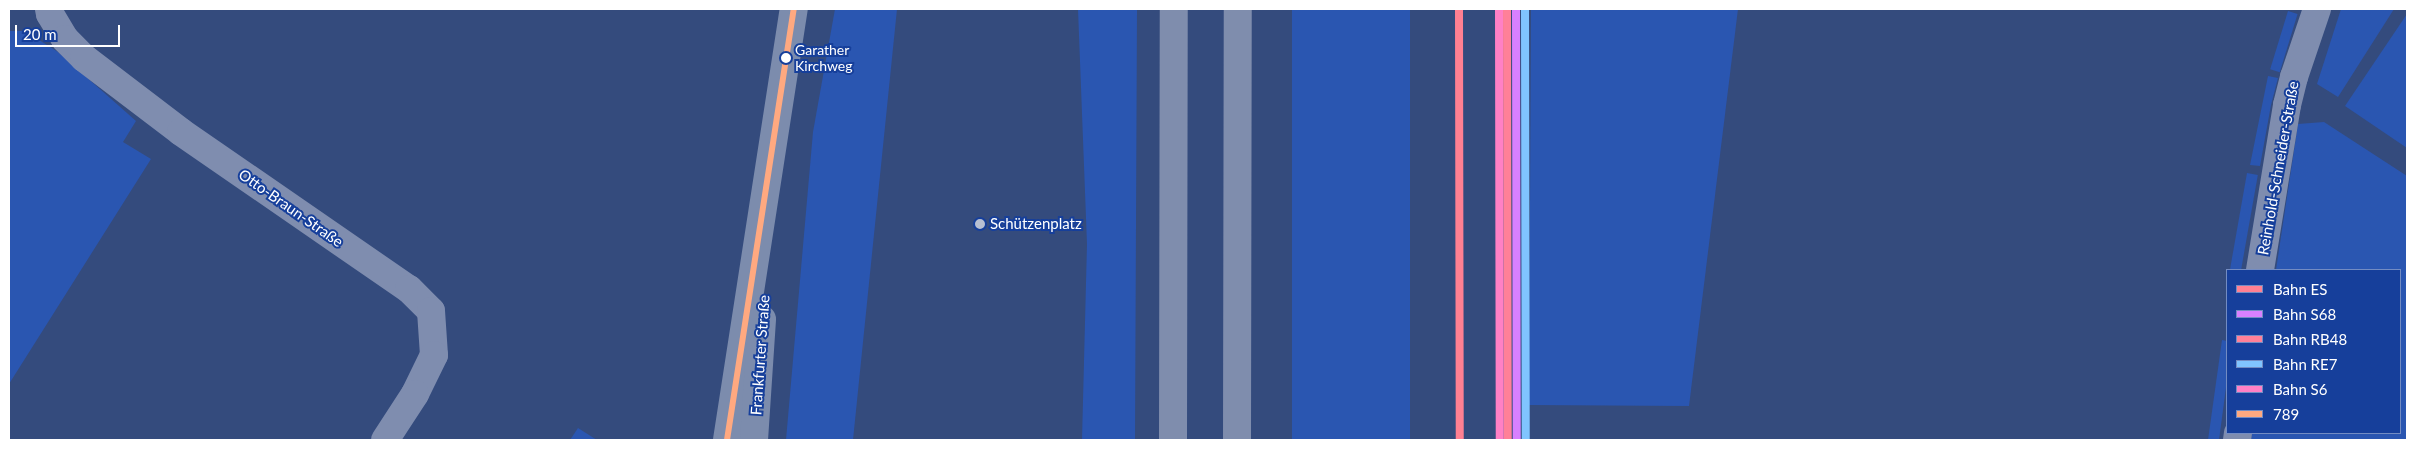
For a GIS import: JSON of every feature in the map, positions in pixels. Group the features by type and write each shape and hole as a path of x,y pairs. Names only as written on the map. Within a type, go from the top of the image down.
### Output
{"highway":[{"path":"1173,440 1174,9"},
{"path":"1237,440 1238,9"}],"main road":[{"name":"Frankfurter Straße","path":"728,440 794,9"},
{"name":"Frankfurter Straße","path":"754,440 776,121"}],"street":[{"name":"Otto-Braun-Straße","path":"49,9 64,39 84,58 181,132 409,289 432,311 434,355 414,394 385,440"},
{"name":"Reinhold-Schneider-Straße","path":"2260,269 2287,105 2294,77 2317,9"}],"shaded area":[{"path":"835,9 897,9 853,440 786,440 813,132"},
{"path":"1078,9 1137,9 1135,440 1082,440 1087,244"},
{"path":"1292,9 1410,9 1410,440 1292,440"},
{"path":"1531,9 1738,9 1689,406 1529,405"},
{"path":"2341,9 2394,9 2338,97 2317,84"},
{"path":"2288,11 2298,14 2280,72 2270,69"},
{"path":"2407,14 2407,148 2345,106"},
{"path":"9,31 25,31 58,52 136,121 123,142 151,159 9,384"},
{"path":"2268,76 2278,78 2260,166 2250,165"},
{"path":"2324,122 2407,176 2407,440 2251,440 2252,434 2401,434 2401,269 2276,269 2298,124"},
{"path":"2247,173 2258,175 2241,269 2230,269"},
{"path":"2222,340 2226,341 2226,388 2219,440 2208,440"},
{"path":"578,428 597,440 570,440"}],"rail line":[{"name":"ES","path":"1459,9 1460,440"},
{"name":"S6","path":"1499,9 1500,440"},
{"name":"RB48","path":"1507,9 1508,440"},
{"name":"S68","path":"1516,9 1517,440"},
{"name":"RE7","path":"1525,9 1526,440"}],"transit line":[{"name":"789","path":"727,440 794,9"}],"place":[{"name":"Garather Kirchweg","path":"786,58"},
{"name":"Schützenplatz","path":"980,224"}]}
